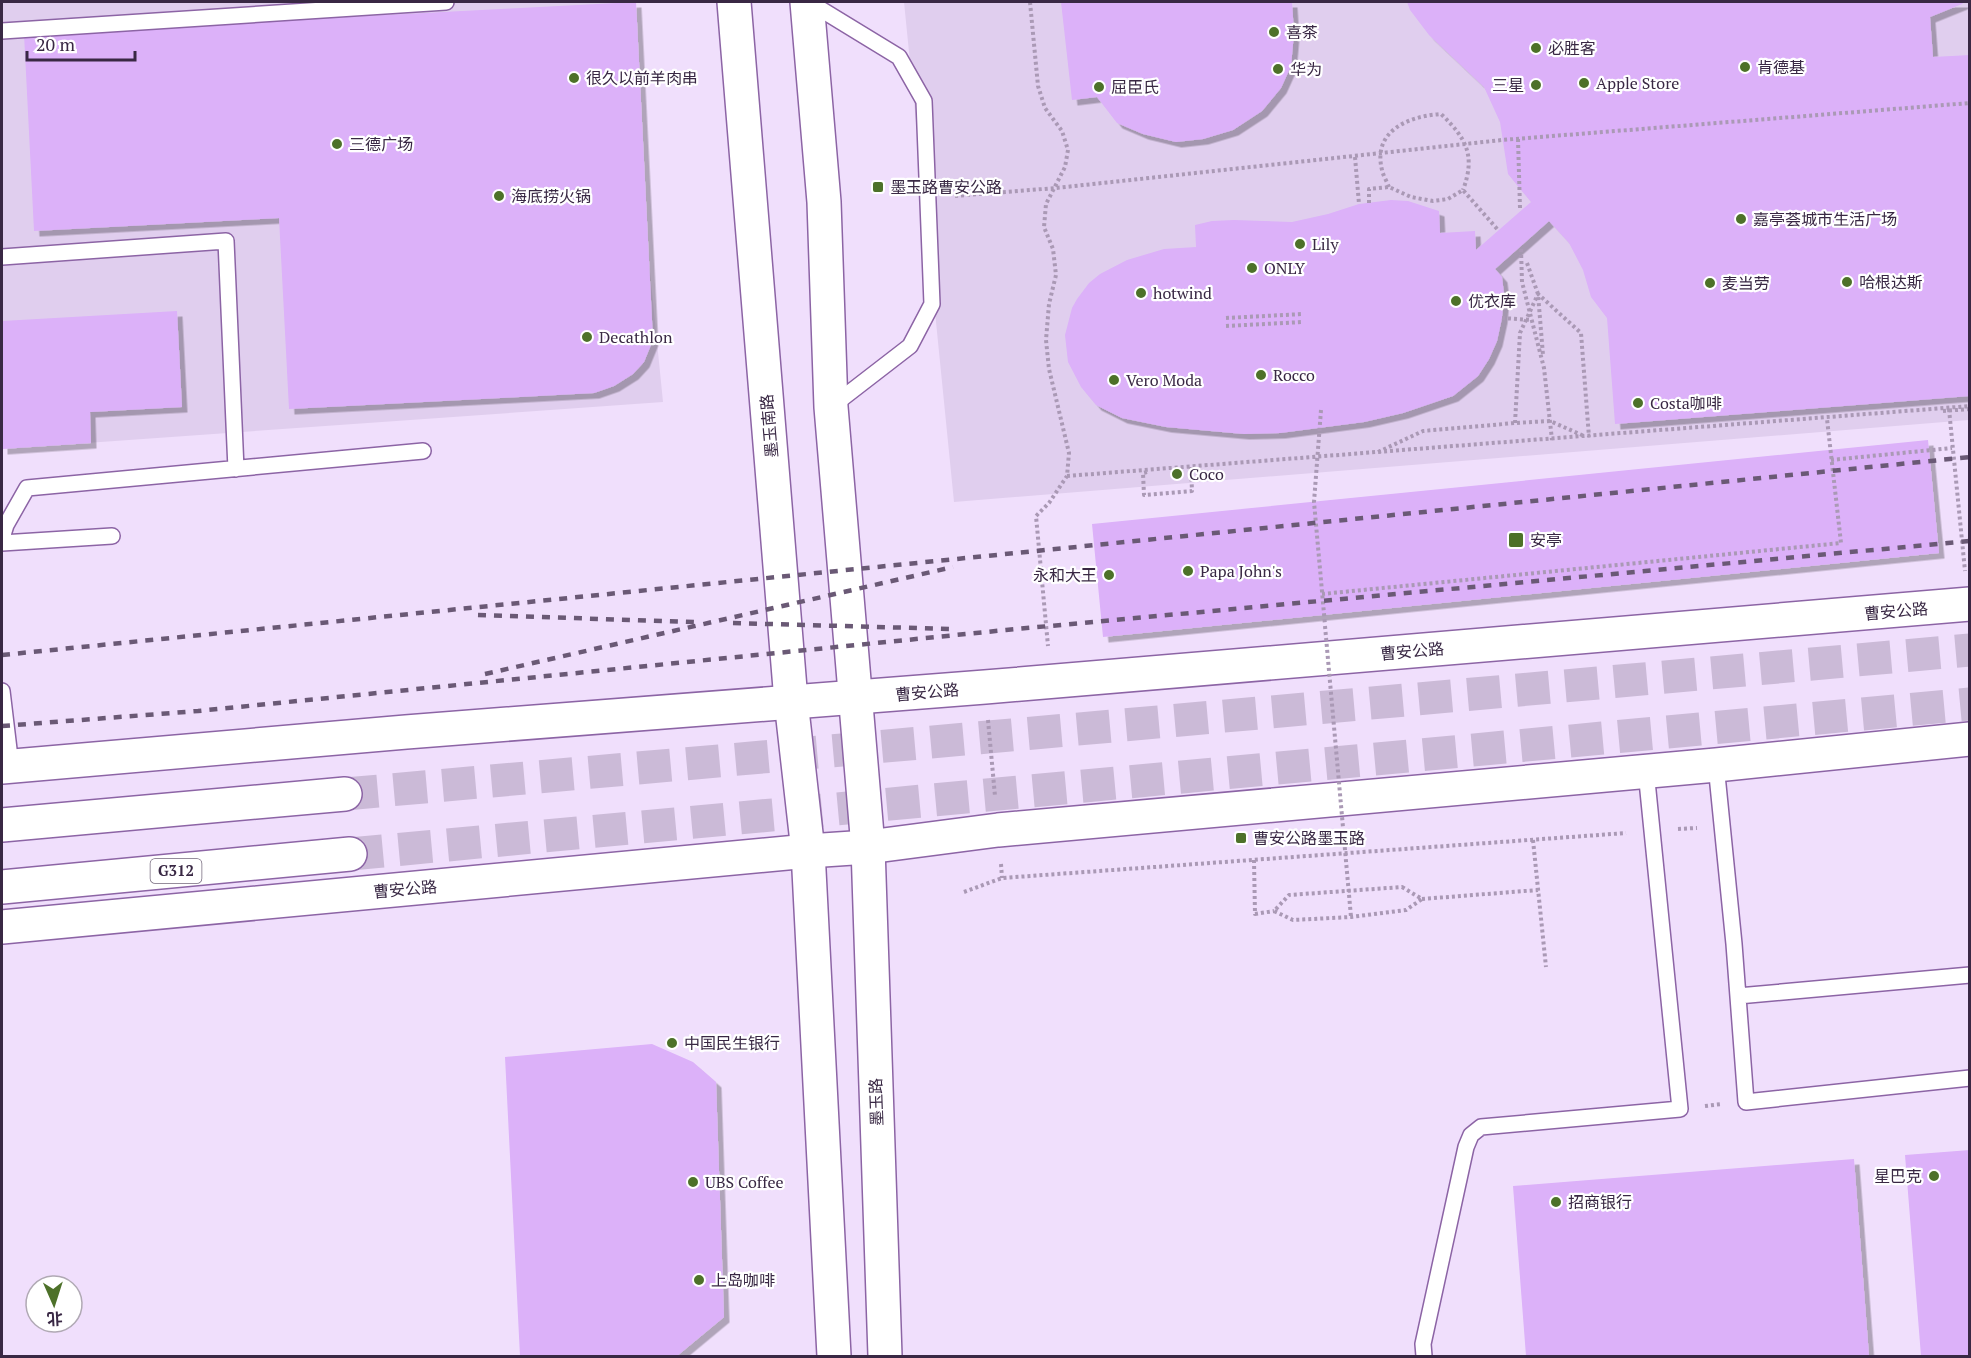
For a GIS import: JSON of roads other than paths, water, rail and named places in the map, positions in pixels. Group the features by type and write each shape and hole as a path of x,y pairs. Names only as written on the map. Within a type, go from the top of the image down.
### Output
{"main road":[{"name":"墨玉南路","path":"734,2 791,701 808,851"},
{"path":"808,2 824,202 831,407 868,847"},
{"name":"曹安公路","path":"791,701 854,698 1970,604"},
{"path":"6,766 791,701"},
{"path":"1646,771 1970,739"},
{"name":"曹安公路","path":"2,927 868,847 998,830 1234,807 1646,771"},
{"path":"2,825 345,794"},
{"name":"墨玉路","path":"868,847 885,1356"},
{"path":"808,851 834,1356"},
{"name":"G312","path":"2,887 350,854"}],"lane":[{"path":"2,31 446,2"},
{"path":"808,2 899,57 924,101 933,304 910,346 831,407"},
{"path":"2,257 226,241 236,469"},
{"path":"2,538 6,525 27,488 423,451"},
{"path":"2,543 112,536"},
{"path":"2,691 6,766"},
{"path":"1716,765 1746,1102 1970,1078"},
{"path":"1424,1356 1423,1344 1466,1147 1471,1136 1481,1127 1680,1109 1646,771"},
{"path":"1738,996 1970,975"}],"tunnel":[{"path":"345,794 1970,650"},
{"path":"350,854 1970,704"}],"railway":[{"path":"2,655 1970,457"},
{"path":"2,726 198,711 1006,630 1970,541"},
{"path":"485,674 953,567"},
{"path":"478,615 694,622"},
{"path":"733,623 952,629"}],"place":[{"name":"喜茶","path":"1274,32"},
{"name":"必胜客","path":"1536,48"},
{"name":"肯德基","path":"1745,67"},
{"name":"华为","path":"1278,69"},
{"name":"很久以前羊肉串","path":"574,78"},
{"name":"Apple Store","path":"1584,83"},
{"name":"三星","path":"1536,85"},
{"name":"屈臣氏","path":"1099,87"},
{"name":"三德广场","path":"337,144"},
{"name":"墨玉路曹安公路","path":"878,187"},
{"name":"海底捞火锅","path":"499,196"},
{"name":"嘉亭荟城市生活广场","path":"1741,219"},
{"name":"Lily","path":"1300,244"},
{"name":"ONLY","path":"1252,268"},
{"name":"哈根达斯","path":"1847,282"},
{"name":"麦当劳","path":"1710,283"},
{"name":"hotwind","path":"1141,293"},
{"name":"优衣库","path":"1456,301"},
{"name":"Decathlon","path":"587,337"},
{"name":"Rocco","path":"1261,375"},
{"name":"Vero Moda","path":"1114,380"},
{"name":"Costa咖啡","path":"1638,403"},
{"name":"Coco","path":"1177,474"},
{"name":"安亭","path":"1516,540"},
{"name":"Papa John's","path":"1188,571"},
{"name":"永和大王","path":"1109,575"},
{"name":"曹安公路墨玉路","path":"1241,838"},
{"name":"中国民生银行","path":"672,1043"},
{"name":"星巴克","path":"1934,1176"},
{"name":"UBS Coffee","path":"693,1182"},
{"name":"招商银行","path":"1556,1202"},
{"name":"上岛咖啡","path":"699,1280"}]}
